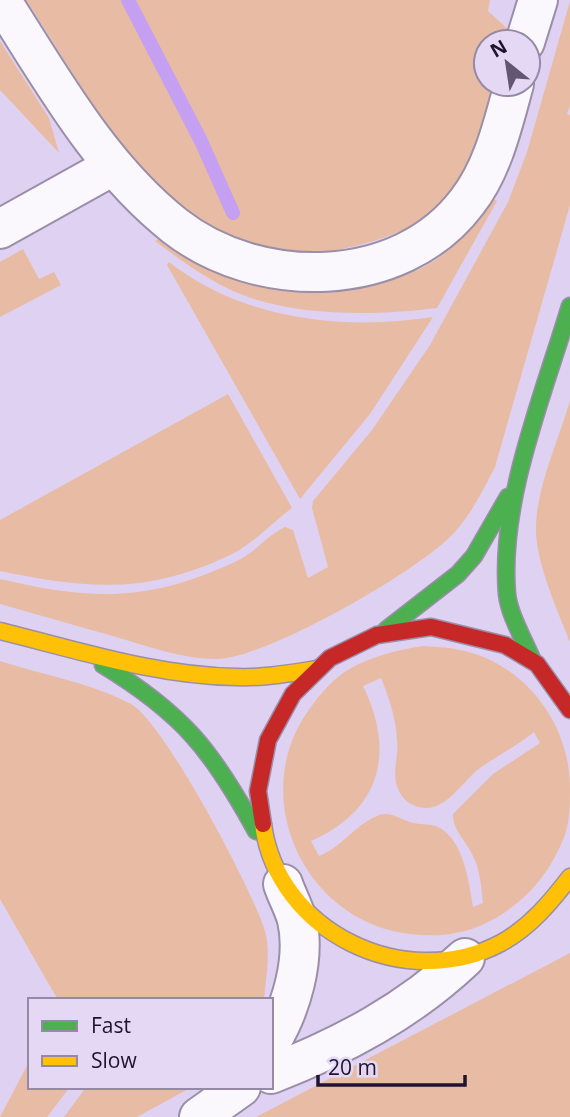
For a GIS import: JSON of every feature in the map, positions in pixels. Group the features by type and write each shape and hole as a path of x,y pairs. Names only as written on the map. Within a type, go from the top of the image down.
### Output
{"street":[{"path":"1,0 72,111 113,166 173,225 203,246 233,260 286,272 341,271 386,260 421,245 446,227 468,201 482,178 500,134 510,98"},
{"path":"529,28 538,0"},
{"path":"0,229 113,166"},
{"path":"570,306 518,480 509,544 507,596 532,659 570,710"},
{"path":"386,630 458,574 474,556 518,480"},
{"path":"532,659 483,637 449,627 415,626 386,630 344,647 317,669 277,714 260,762 257,797 275,868 319,924 339,938 370,953 431,962 465,958 559,917"},
{"path":"0,631 75,650 228,677 272,676 317,669"},
{"path":"75,650 150,693 198,735 223,768 275,868 297,920 299,948 292,991 281,1026 273,1039"},
{"path":"503,943 550,905 570,877"},
{"path":"273,1073 331,1050 392,1015 437,985 465,958"},
{"path":"199,1117 238,1089"}],"shaded area":[{"path":"26,0 490,0 488,11 507,28 472,28 472,98 490,98 468,161 445,201 408,228 383,238 356,246 301,254 276,253 243,245 218,233 181,209 161,191 123,147"},
{"path":"570,1 570,105 567,114 570,115 570,205 495,467 471,511 453,534 435,550 376,590 304,629 269,645 216,659 169,652 0,604 0,579 93,594 148,591 176,584 237,561 285,527 293,530 308,578 328,567 312,508 313,501 372,430 430,345 508,202 527,152"},
{"path":"0,41 49,118 59,153 0,90"},
{"path":"491,197 497,201 437,308 360,313 281,306 256,300 223,286 155,241 163,237 215,268 241,280 269,288 326,293 355,290 399,277 432,262 460,237"},
{"path":"23,249 39,279 54,272 61,285 0,317 0,262"},
{"path":"169,262 198,282 261,309 329,321 399,321 433,317 370,414 300,499 167,265"},
{"path":"228,394 292,508 255,539 240,550 201,567 145,582 117,585 61,582 0,571 0,520"},
{"path":"570,400 570,642 542,568 536,524 545,477"},
{"path":"423,646 460,650 483,657 505,668 523,683 539,700 562,741 570,788 565,835 551,864 533,888 510,909 482,925 465,931 429,935 410,934 373,925 341,906 316,881 297,851 286,817 283,781 291,745 308,711 334,681 353,667 379,656","holes":["381,678 392,708 396,732 396,783 406,801 411,804 422,808 441,804 480,768 534,732 540,743 493,774 453,814 457,830 477,866 483,903 473,907 460,853 448,834 437,826 413,823 382,814 369,820 319,856 311,841 353,814 375,777 379,757 378,734 363,686"]},
{"path":"0,661 100,690 131,704 146,717 206,809 257,910 268,948 264,998 57,998 0,899"},
{"path":"570,953 570,1117 256,1117"},
{"path":"28,1064 28,1089 68,1089 47,1117 0,1117"},
{"path":"85,1089 188,1089 137,1117 64,1117"}],"waterway":[{"path":"128,0 201,141 233,213"}],"traffic: fast":[{"path":"532,659 508,602 506,558 510,522 526,448 570,306"},
{"path":"386,630 458,574 474,556 508,497"},
{"path":"103,665 154,700 193,736 225,778 256,831"}],"traffic: slow":[{"path":"0,631 117,661 207,676 247,677 317,669"},
{"path":"263,824 273,862 293,895 319,923 351,943 387,956 425,961 464,957 501,943 539,914 570,877"}],"traffic: jam":[{"path":"263,824 258,791 268,740 293,694 330,658 377,635 431,627 505,645 537,664 570,710"}]}
